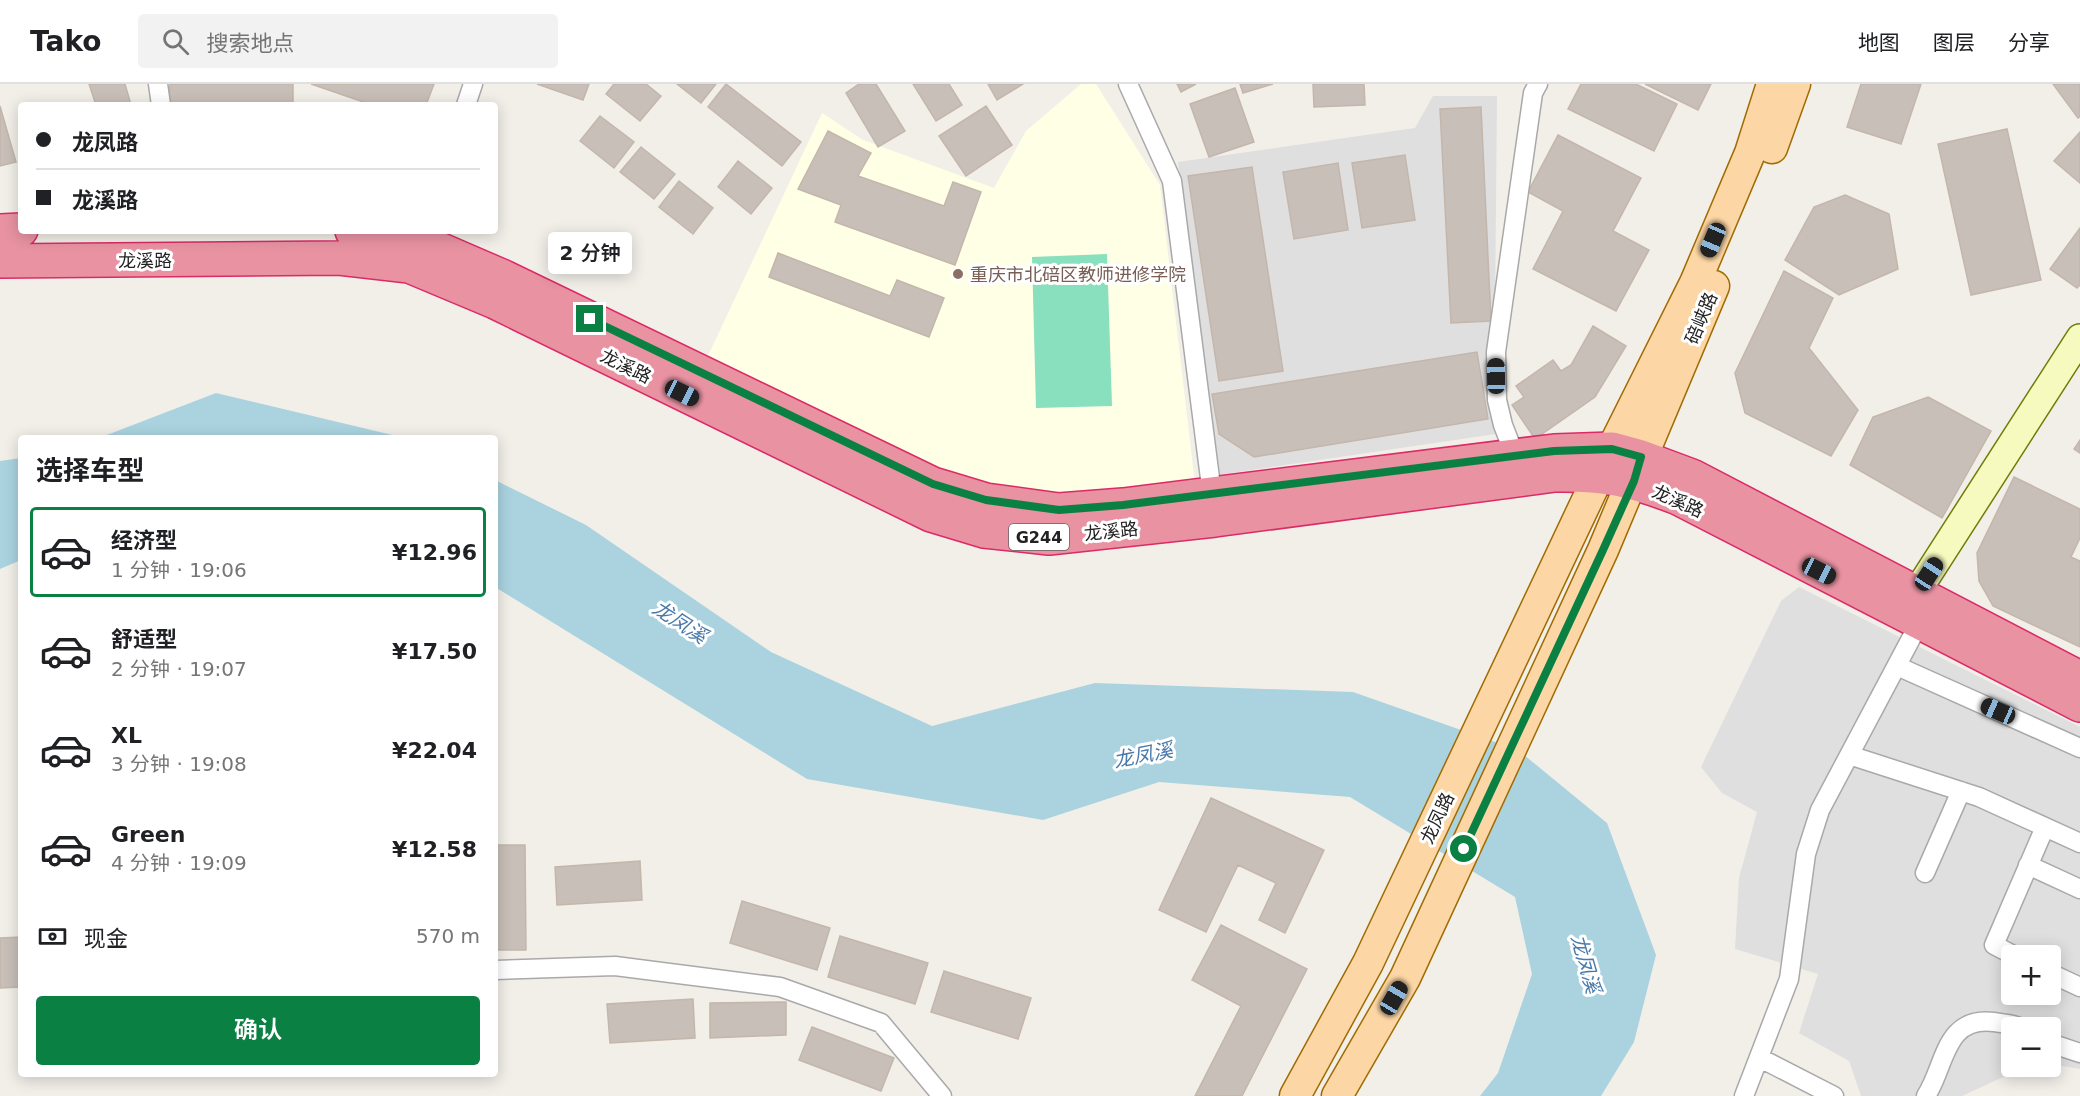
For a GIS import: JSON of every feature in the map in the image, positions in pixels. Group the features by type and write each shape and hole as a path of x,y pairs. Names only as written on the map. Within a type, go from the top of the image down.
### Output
{"highway":[{"path":"0,231 18,230"},
{"name":"龙溪路","path":"365,234 417,246 504,278 933,484 986,500 1059,510 1123,505 1554,451 1692,476 1922,606 2080,705"},
{"name":"龙溪路","path":"0,261 339,258 417,246 495,302 931,515 984,531 1049,538 1215,520 1622,465"},
{"name":"龙溪路","path":"1922,606 2080,678"}],"main road":[{"name":"碚峡路","path":"1337,1096 1405,978 1603,550 1622,465 1750,153 1772,84"},
{"name":"碚峡路","path":"1570,536 1622,465 1768,161 1795,84"},
{"name":"龙凤路","path":"1296,1096 1368,963 1570,536"}],"street":[{"path":"158,84 161,102"},
{"path":"467,102 473,84"},
{"path":"1128,84 1172,181 1212,494"},
{"path":"1515,456 1503,425 1497,400 1496,352 1530,87"},
{"path":"1744,1096 1761,1058 1789,980 1806,854 1820,810 1897,666 1922,606 2080,338"},
{"path":"1897,666 2080,747"},
{"path":"1849,755 1961,791 2080,843"},
{"path":"1925,873 1961,791"},
{"path":"2001,949 1994,945 2044,827"},
{"path":"2028,865 2080,889"},
{"path":"498,970 615,966 780,987 881,1023 942,1096"},
{"path":"2061,978 2080,987"},
{"path":"1926,1096 1935,1082 1944,1053 1958,1031 1983,1021 2001,1024"},
{"path":"2061,1047 2080,1053"},
{"path":"1761,1058 1834,1096"}],"shaded area":[{"name":"重庆市北碚区教师进修学院","path":"1081,84 1096,84 1160,185 1195,484 1080,496 957,479 706,360 822,113 863,140 994,188 1026,131"},
{"path":"1433,96 1497,96 1495,316 1491,384 1496,434 1217,475 1178,162 1415,128"},
{"path":"1799,587 2080,727 2080,1069 2061,1066 2061,1017 2001,1017 2001,1077 2003,1077 1962,1096 1861,1096 1849,1061 1799,1033 1818,974 1735,949 1739,878 1757,812 1722,793 1701,767 1781,601"}],"green space":[{"path":"1107,254 1112,406 1036,408 1032,257"}],"water":[{"path":"216,393 392,435 107,435"},
{"path":"18,458 18,561 0,569 0,461"},
{"name":"龙凤溪","path":"498,481 586,525 771,652 932,726 1095,683 1353,692 1518,750 1607,823 1656,955 1634,1042 1601,1096 1480,1096 1498,1073 1532,974 1515,897 1350,797 1159,782 1043,820 807,779 498,589"}],"building":[{"path":"89,84 125,84 130,102 95,102"},
{"path":"170,84 293,84 293,102 169,102"},
{"path":"311,84 434,84 427,102 363,102"},
{"path":"537,84 589,84 583,100"},
{"path":"614,84 646,84 661,96 640,121 606,94"},
{"path":"677,84 716,84 701,103"},
{"path":"726,84 801,142 782,166 708,107"},
{"path":"859,84 876,84 905,131 878,147 846,93"},
{"path":"913,84 949,84 962,105 936,121"},
{"path":"988,84 1023,84 997,100"},
{"path":"1177,84 1196,84 1181,92"},
{"path":"1240,84 1273,84 1243,93"},
{"path":"1313,84 1364,84 1365,105 1314,107"},
{"path":"1581,84 1636,84 1677,104 1654,151 1568,109"},
{"path":"1645,84 1711,84 1698,110"},
{"path":"1861,84 1921,84 1901,144 1847,127"},
{"path":"2053,84 2080,84 2080,117 2078,118"},
{"path":"1235,88 1254,142 1209,157 1190,104"},
{"path":"0,106 16,162 0,166"},
{"path":"986,106 1012,145 966,176 939,136"},
{"path":"1481,107 1491,321 1451,323 1440,109"},
{"path":"600,116 634,142 614,168 580,141"},
{"path":"2007,129 2041,280 1971,295 1938,144"},
{"path":"828,131 871,153 858,176 944,206 953,182 981,192 955,265 835,222 841,205 798,189"},
{"path":"2080,132 2080,183 2054,161"},
{"path":"1558,135 1641,178 1613,231 1649,250 1616,311 1533,269 1563,211 1528,192"},
{"path":"641,147 675,174 654,199 620,172"},
{"path":"1405,155 1415,220 1362,228 1352,163"},
{"path":"738,161 772,188 751,214 718,187"},
{"path":"1338,163 1348,230 1294,239 1283,172"},
{"path":"1252,167 1283,371 1219,381 1188,176"},
{"path":"679,181 713,208 693,234 659,207"},
{"path":"1845,195 1889,214 1898,269 1839,295 1785,260 1814,207"},
{"path":"2080,228 2080,285 2077,288 2050,269"},
{"path":"778,253 890,296 897,280 944,298 929,337 769,277"},
{"path":"1784,271 1833,298 1809,348 1858,410 1831,456 1745,413 1735,373"},
{"path":"1593,326 1626,346 1595,397 1535,439 1512,405 1524,397 1516,386 1553,360 1561,371 1571,365"},
{"path":"1477,352 1488,419 1254,457 1219,434 1212,394"},
{"path":"1928,397 1991,431 1942,518 1850,465 1873,417"},
{"path":"2080,440 2080,453 2074,449"},
{"path":"2014,477 2080,509 2080,538 2071,557 2080,561 2080,647 1993,606 1979,581 1977,553"},
{"path":"1211,798 1324,850 1285,933 1259,920 1276,883 1238,865 1206,932 1159,910"},
{"path":"498,845 525,845 526,950 498,950"},
{"path":"640,861 642,900 557,905 555,867"},
{"path":"742,901 830,928 817,970 730,943"},
{"path":"1221,925 1307,969 1242,1096 1195,1096 1241,1006 1192,980"},
{"path":"840,936 928,963 915,1004 828,977"},
{"path":"18,937 18,987 0,988 0,938"},
{"path":"944,971 1031,998 1018,1039 931,1012"},
{"path":"693,999 695,1038 610,1043 607,1004"},
{"path":"786,1002 786,1035 710,1038 710,1003"},
{"path":"812,1027 894,1058 881,1091 799,1060"}],"place":[{"name":"重庆市北碚区教师进修学院","path":"958,274"}],"route":[{"path":"590,319 933,484 986,500 1059,510 1123,505 1554,451 1612,449 1641,457 1634,481 1603,550 1464,849"}]}
